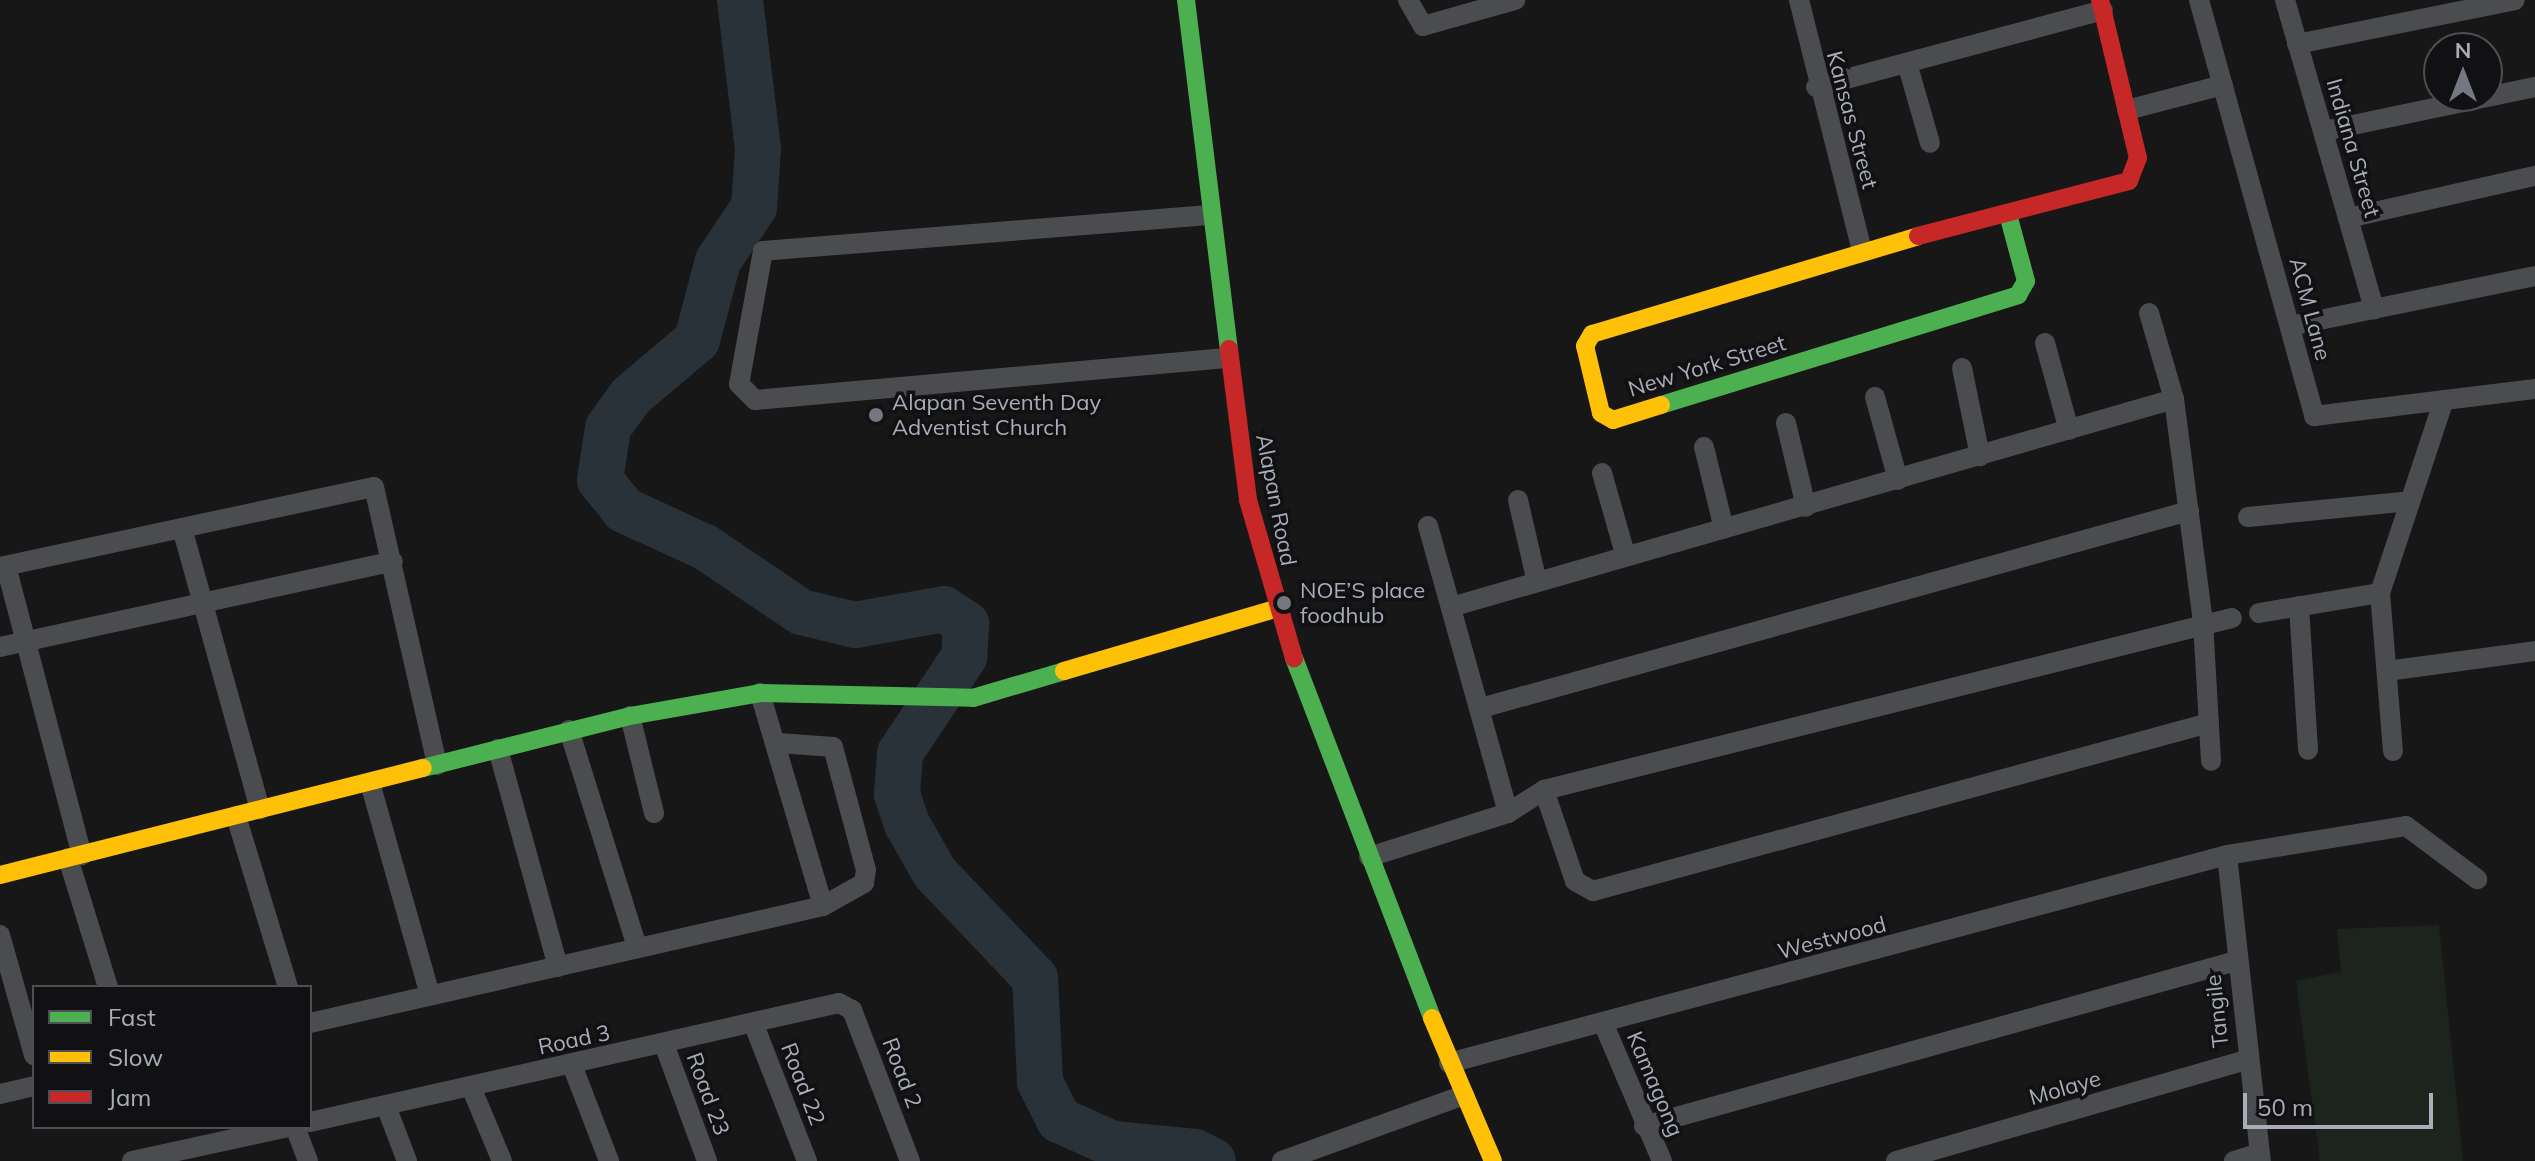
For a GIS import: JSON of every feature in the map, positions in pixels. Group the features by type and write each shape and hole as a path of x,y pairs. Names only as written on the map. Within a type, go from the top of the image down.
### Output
{"street":[{"name":"Alapan Road","path":"1186,0 1209,215 1250,513 1275,609 1449,1063 1493,1161"},
{"path":"1408,0 1423,26 1515,0"},
{"name":"ACM Lane","path":"2199,0 2314,416 2535,389"},
{"name":"Indiana Street","path":"2285,0 2374,309"},
{"path":"2297,44 2515,0"},
{"name":"Kansas Street","path":"1803,1 1816,87 1862,251"},
{"path":"1816,87 2101,5 2127,110 2223,85"},
{"path":"1907,63 1930,143"},
{"path":"2324,131 2535,87"},
{"name":"New York Street","path":"2009,218 2026,281 2018,295 1613,420 1601,413 1585,346 1592,334 1862,251 2009,218 2129,181 2138,158 2127,110"},
{"path":"2348,218 2535,176"},
{"path":"1209,215 763,251 739,384 755,400 1229,358"},
{"path":"2290,326 2535,276"},
{"path":"2149,313 2174,399 2203,622 2211,761"},
{"path":"2045,343 2069,430"},
{"path":"1962,368 1980,456"},
{"path":"1875,397 1898,480"},
{"path":"1451,607 1536,578 1626,557 1806,507 2174,399"},
{"path":"2393,751 2380,593 2444,400"},
{"path":"1786,423 1806,507"},
{"path":"1704,447 1724,529"},
{"path":"1602,473 1626,557"},
{"path":"107,985 25,640 3,566 366,484 381,494 437,765"},
{"path":"1518,500 1536,578"},
{"path":"2248,517 2410,501"},
{"path":"1481,708 2189,511"},
{"path":"1428,526 1508,813"},
{"path":"182,528 260,809"},
{"path":"0,647 202,600 393,561"},
{"path":"2259,613 2380,593"},
{"path":"2299,606 2308,750"},
{"path":"0,875 630,716 760,693 973,698 1275,609"},
{"path":"1369,857 1508,813 1544,790 2203,622 2232,618"},
{"path":"2387,671 2535,651"},
{"path":"760,693 779,743 823,906"},
{"path":"630,716 654,813"},
{"path":"1544,790 1575,881 1593,891 2209,723"},
{"path":"569,730 636,944"},
{"path":"312,1022 429,991 558,967 636,944 823,906 864,883 858,840 833,747 779,743"},
{"path":"498,749 558,967"},
{"path":"370,783 429,991"},
{"path":"236,816 287,985"},
{"name":"Westwood","path":"1449,1063 1604,1025 2227,855 2406,826 2477,879"},
{"name":"Tangile","path":"2227,855 2236,961 2260,1157"},
{"path":"0,935 32,1048"},
{"path":"1644,1126 2236,961"},
{"name":"Road 3","path":"312,1122 847,1004"},
{"name":"Road 2","path":"847,1004 910,1161"},
{"name":"Road 22","path":"754,1025 807,1161"},
{"name":"Kamagong","path":"1604,1025 1644,1126 1662,1161"},
{"name":"Road 23","path":"664,1044 707,1161"},
{"name":"Molaye","path":"1896,1161 2247,1060"},
{"path":"572,1065 609,1161"},
{"path":"0,1094 32,1086"},
{"path":"471,1087 502,1161"},
{"path":"1282,1161 1464,1095"},
{"path":"386,1106 407,1161"},
{"path":"132,1161 200,1154 281,1129"},
{"path":"296,1129 308,1161"},
{"path":"2234,1161 2260,1157"}],"shaded area":[{"path":"2439,925 2463,1161 2320,1161 2296,981 2341,972 2337,929"}],"waterway":[{"path":"740,0 758,149 754,207 718,261 697,340 631,396 608,428 600,480 624,510 705,547 801,612 855,625 944,609 966,624 964,657 900,753 897,794 907,824 935,873 1035,978 1040,1082 1059,1120 1113,1144 1195,1152 1213,1161"}],"traffic: fast":[{"path":"1186,0 1229,349"},
{"path":"1661,405 2018,295 2026,281 2009,218"},
{"path":"1294,658 1432,1018"},
{"path":"423,768 630,716 760,693 973,698 1064,671"}],"traffic: slow":[{"path":"1661,405 1613,420 1601,413 1585,346 1592,334 1918,236"},
{"path":"1064,671 1275,609"},
{"path":"0,875 423,768"},
{"path":"1432,1018 1493,1161"}],"traffic: jam":[{"path":"1918,236 2129,181 2138,158 2100,0"},
{"path":"1229,349 1248,500 1294,658"}],"place":[{"name":"Alapan Seventh Day Adventist Church","path":"876,415"},
{"name":"NOE’S place foodhub","path":"1284,603"}]}
